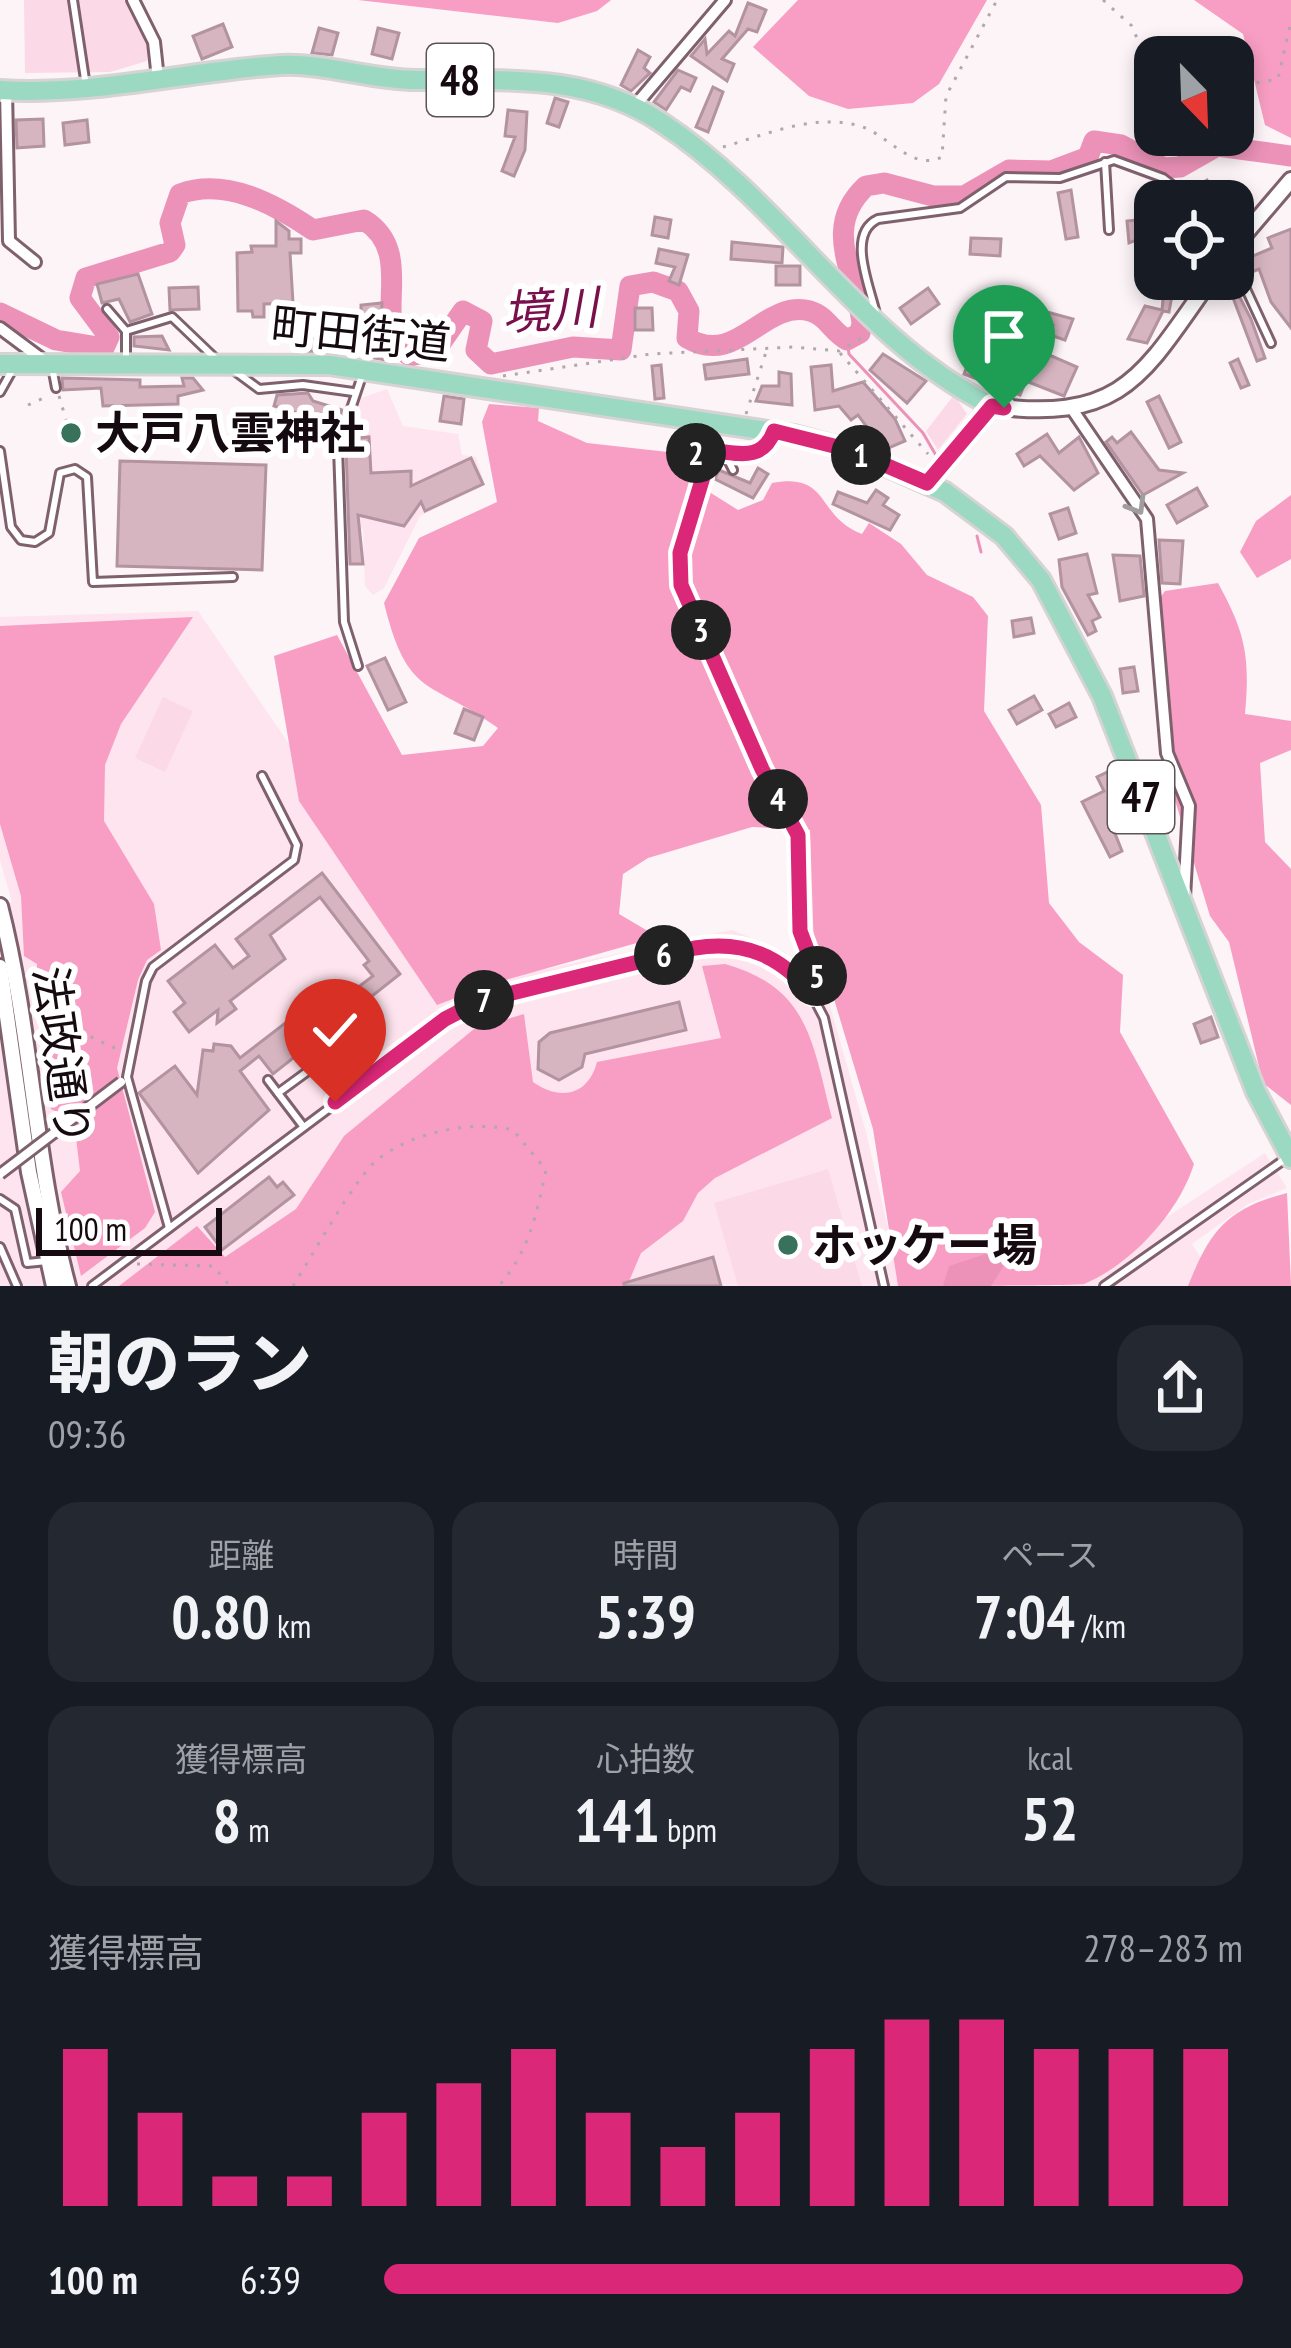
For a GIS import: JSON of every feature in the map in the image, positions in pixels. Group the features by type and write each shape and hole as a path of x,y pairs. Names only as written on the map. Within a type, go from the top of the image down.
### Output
{"main road":[{"name":"48","path":"3,90 86,88 300,65 403,80 548,81 634,106 703,154 762,205 845,296 992,406"},
{"name":"町田街道","path":"8,364 223,361 364,370 774,431 932,477 1004,536 1055,600 1102,696 1256,1092 1290,1157"},
{"path":"932,477 992,406"}],"street":[{"path":"133,0 154,42 158,79"},
{"path":"634,106 724,0"},
{"path":"3,90 9,241 35,262"},
{"path":"1254,225 1289,187"},
{"path":"992,406 1072,409 1111,395 1164,349 1196,300"},
{"path":"0,328 50,363"},
{"path":"1072,409 1147,519 1167,753 1189,806 1188,888 1182,903"},
{"name":"法政通り","path":"0,906 12,1043 68,1286"},
{"name":"法政通り","path":"0,967 54,1286"},
{"path":"0,1174 121,1082"}],"lane":[{"path":"74,0 86,88"},
{"path":"873,319 860,237 867,224 890,216 960,208 1001,178 1060,178 1118,160 1166,180"},
{"path":"1105,162 1109,230"},
{"path":"1251,300 1271,343"},
{"path":"107,309 126,331 126,362"},
{"path":"126,331 172,316 240,378 259,388 303,386 353,392"},
{"path":"50,363 56,388"},
{"path":"0,392 8,364"},
{"path":"358,666 344,622 338,447 364,370"},
{"path":"733,470 728,460 733,454 763,451 774,431"},
{"path":"0,451 11,527 21,541 35,542 49,533 60,472 75,469 87,477 93,582 233,577"},
{"path":"169,1228 130,1094 129,1054 153,967 294,860 297,845 262,776"},
{"path":"92,1286 134,1260 169,1228 445,1019 512,992 724,945 773,958 812,995 828,1032 884,1286"},
{"path":"278,1094 346,1044"},
{"path":"268,1079 303,1126"},
{"path":"1104,1286 1290,1157"},
{"path":"0,1199 16,1209 27,1263 47,1261"},
{"path":"0,1247 16,1286"}],"path":[{"path":"703,154 834,119 882,134 924,163 942,157 946,96 998,0"},
{"path":"1103,0 1132,26 1136,36"},
{"path":"1254,83 1278,79 1291,21"},
{"path":"494,382 529,370 651,354 768,347 842,350 851,347 873,319"},
{"path":"742,426 768,347"},
{"path":"842,350 922,442 932,477"},
{"path":"28,405 49,396"},
{"path":"63,408 67,423"},
{"path":"733,454 696,450 703,477 680,553 681,585 762,769 798,835 800,931 818,979 812,995"},
{"path":"40,986 86,1034 129,1054"},
{"path":"293,1286 375,1161 451,1128 479,1125 512,1130 545,1170 538,1221 525,1251 499,1286"},
{"path":"134,1260 213,1266 230,1286"}],"shaded area":[{"path":"24,0 124,0 143,28 147,61 110,72 25,73"},
{"path":"358,0 611,0 597,11 558,23"},
{"path":"798,0 987,0 939,84 913,103 848,109 809,96 753,47"},
{"path":"1194,0 1291,0 1291,138 1265,125 1254,80 1254,36 1243,34"},
{"path":"387,389 403,426 458,434 462,455 476,457 485,485 420,516 384,588 373,595 365,586 363,529 347,524 342,439 356,400"},
{"path":"954,395 967,414 938,450 926,431"},
{"path":"489,404 539,408 538,421 587,443 677,453 695,483 738,510 763,500 772,483 804,484 847,526 862,534 869,523 901,544 927,575 973,597 988,616 984,711 1041,805 1049,903 1079,942 1123,975 1120,1032 1194,1164 1165,1218 1119,1264 1084,1284 898,1286 873,1129 828,979 814,952 810,830 752,827 648,858 623,874 619,914 658,937 495,983 437,1005 299,801 274,656 337,635 402,755 483,746 498,728 412,672 384,603 419,538 497,502 482,422"},
{"path":"1291,495 1291,559 1257,578 1240,552 1256,521"},
{"path":"1218,583 1244,646 1245,714 1291,721 1291,750 1260,763 1265,842 1291,869 1291,1105 1263,1083 1229,942 1210,916 1168,777 1155,605 1165,591"},
{"path":"198,611 456,988 732,930 785,952 826,992 866,1132 901,1286 0,1286 0,906 12,902 0,860 0,617"},
{"path":"193,617 121,724 105,765 104,821 154,904 161,950 147,960 138,980 117,1068 155,1212 145,1228 81,1276 61,1192 80,1171 74,1121 51,1109 37,964 24,956 21,896 0,824 0,626"},
{"path":"163,697 193,711 165,772 135,758"},
{"path":"725,964 753,974 791,1003 812,1043 832,1118 715,1178 698,1193 683,1221 641,1253 627,1286 119,1286 197,1226 225,1257 296,1209 344,1136 474,1029 524,1014 533,1082 563,1093 587,1082 597,1062 721,1038 702,966"},
{"path":"1265,1153 1287,1188 1248,1204 1192,1244 1218,1286 1061,1286"},
{"name":"ホッケー場","path":"828,1169 862,1286 738,1286 714,1203"},
{"path":"1287,1193 1291,1286 1188,1286 1223,1225 1249,1207"},
{"path":"1001,1249 1010,1256 991,1286 943,1286 949,1266"}],"building":[{"path":"748,3 766,10 757,32 748,29 722,59 734,64 727,81 691,56 705,39 707,54 729,31 735,36"},
{"path":"223,24 232,47 202,59 193,36"},
{"path":"319,28 338,33 332,55 312,53"},
{"path":"378,28 399,33 392,59 372,54"},
{"path":"638,50 650,57 644,68 650,73 631,91 621,85"},
{"path":"678,70 696,78 690,91 681,87 666,110 654,102"},
{"path":"713,87 723,92 708,132 696,127"},
{"path":"555,98 568,102 559,127 547,123"},
{"path":"508,110 527,112 525,150 514,176 502,171 515,137 505,136"},
{"path":"43,119 44,146 17,148 16,120"},
{"path":"87,120 89,142 65,145 63,123"},
{"path":"1071,190 1078,237 1066,239 1058,193"},
{"path":"655,217 671,220 668,238 652,235"},
{"path":"1134,220 1134,241 1129,243 1127,221"},
{"path":"276,221 289,231 289,239 301,239 301,253 290,253 293,303 264,304 264,317 253,317 252,311 238,311 237,253 252,252 251,246 276,246"},
{"path":"1291,229 1291,328 1271,302 1259,269 1254,271 1254,256 1272,248 1268,238"},
{"path":"971,238 1001,239 1000,256 970,254"},
{"path":"732,242 783,247 782,263 731,259"},
{"path":"659,249 688,255 679,285 669,281 675,267 656,263"},
{"path":"776,266 800,266 800,285 776,285"},
{"path":"138,274 152,314 130,322 119,299 102,303 97,284"},
{"path":"198,287 199,309 170,310 169,288"},
{"path":"928,288 939,304 911,324 900,308"},
{"path":"1163,300 1171,300 1169,312 1163,311 1147,343 1128,339 1145,306 1162,310"},
{"path":"1234,300 1241,300 1251,319 1265,358 1257,361"},
{"path":"382,303 381,325 361,325 361,305"},
{"path":"635,308 652,308 653,330 635,330"},
{"path":"1047,312 1073,319 1065,340 1050,335 1053,325 1044,323"},
{"path":"987,313 996,317 993,327 1043,345 1040,351 1077,367 1064,396 1026,381 1020,395 964,374"},
{"path":"162,336 169,350 134,346 134,337"},
{"path":"305,338 338,340 336,352 304,351"},
{"path":"366,342 389,347 386,360 363,356"},
{"path":"883,354 926,381 907,403 870,370"},
{"path":"747,359 749,374 706,379 704,365"},
{"path":"1238,359 1249,385 1241,388 1230,363"},
{"path":"661,365 664,398 655,399 652,366"},
{"path":"831,365 833,391 863,382 895,419 905,441 884,450 858,415 851,420 839,406 815,410 811,367"},
{"path":"779,372 791,374 792,405 756,401 762,386 779,386"},
{"path":"62,378 140,380 140,387 184,386 182,378 193,378 203,390 178,396 178,404 103,406 101,388 63,390"},
{"path":"308,393 313,401 342,410 332,440 289,421 294,412 274,406 277,395"},
{"path":"444,396 464,399 461,424 440,421"},
{"path":"1159,396 1181,442 1169,448 1147,402"},
{"path":"1131,432 1159,470 1183,473 1143,495 1106,442 1112,437 1117,443"},
{"path":"1047,434 1059,453 1079,437 1098,473 1074,490 1040,456 1024,466 1017,454"},
{"path":"369,437 371,473 411,471 411,486 471,458 483,484 425,511 421,502 404,526 358,515 363,564 350,564 346,448 349,439"},
{"path":"120,461 266,465 262,570 117,566"},
{"path":"758,468 768,474 753,498 715,479 719,470 750,483"},
{"path":"1197,488 1207,506 1177,523 1167,505"},
{"path":"876,490 888,498 883,505 899,515 890,530 833,504 838,492 867,503"},
{"path":"1068,508 1076,533 1059,539 1050,514"},
{"path":"1159,540 1183,541 1180,584 1162,583"},
{"path":"1087,554 1097,593 1088,595 1100,617 1092,621 1096,631 1088,635 1062,587 1059,560"},
{"path":"1113,555 1140,556 1144,596 1120,601"},
{"path":"1031,618 1034,633 1014,637 1012,621"},
{"path":"385,658 406,702 388,710 367,666"},
{"path":"1134,667 1138,691 1123,693 1120,669"},
{"path":"1034,696 1042,710 1017,724 1009,710"},
{"path":"1069,703 1076,717 1056,727 1049,714"},
{"path":"464,709 483,717 474,740 455,733"},
{"path":"1114,769 1127,820 1112,826 1122,851 1110,857 1082,802 1104,791 1097,777"},
{"path":"322,873 400,974 273,1074 259,1056 240,1071 269,1110 198,1173 139,1093 175,1066 197,1095 203,1050 213,1051 214,1044 231,1046 240,1058 314,1001 324,1013 373,976 364,965 369,961 320,897 270,935 285,959 230,1001 236,1009 217,1023 218,1010 189,1032 174,1012 185,1003 168,981 215,945 233,968 249,956 236,939"},
{"path":"679,1002 686,1030 585,1054 582,1067 559,1080 538,1069 539,1042 550,1033"},
{"path":"1211,1017 1218,1037 1201,1043 1194,1024"},
{"path":"269,1177 277,1187 283,1182 294,1195 222,1250 205,1227"},
{"path":"713,1257 721,1286 624,1286 624,1283"}],"waterway":[{"name":"境川","path":"0,313 56,340 104,348 109,337 80,298 86,278 170,252 175,245 170,223 180,194 215,189 267,203 313,230 364,220 380,234 389,252 392,328 398,344 410,356 436,350 463,311 482,321 476,350 491,364 573,347 621,350 630,286 653,282 678,291 689,311 687,338 705,345 721,345 793,310 816,313 847,340 860,333 862,323 843,234 853,202 866,186 884,183 933,196 964,196 1009,170 1051,171 1088,157 1094,141 1121,145 1164,168 1180,167 1217,146 1291,156"},
{"path":"847,340 849,354 923,433 937,457"},
{"path":"977,536 981,552"}],"place":[{"name":"大戸八雲神社","path":"71,433"},
{"name":"ホッケー場","path":"788,1245"}],"route":[{"path":"335,1102 445,1019 480,1001 695,948 738,946 760,953 784,965 812,995 818,979 805,955 800,931 798,835 762,769 681,585 680,553 703,477 696,450 754,454 769,446 774,431 850,450 927,483 980,426 992,406 1004,408"}]}
